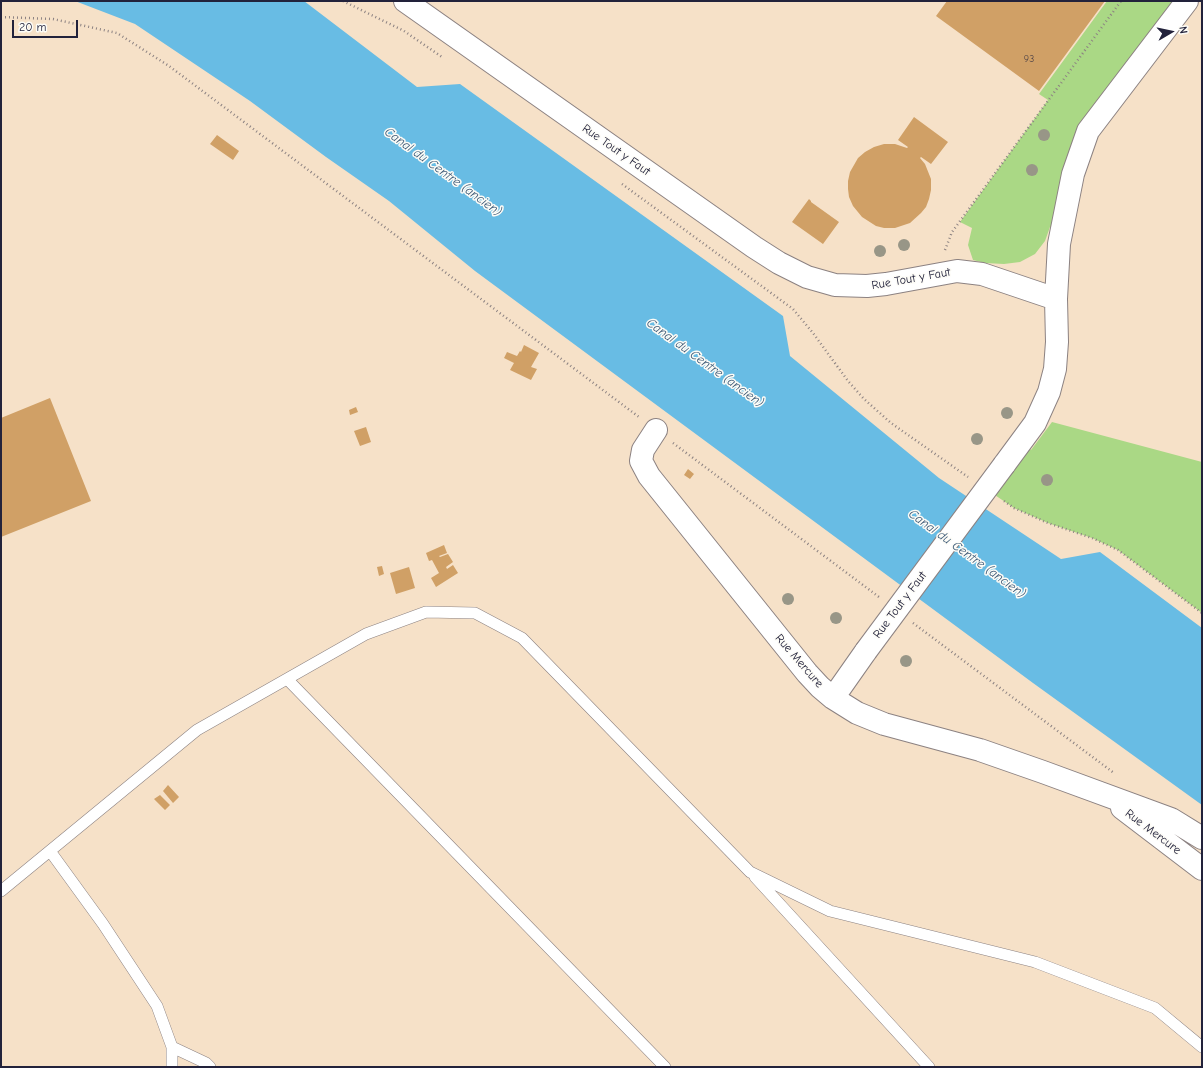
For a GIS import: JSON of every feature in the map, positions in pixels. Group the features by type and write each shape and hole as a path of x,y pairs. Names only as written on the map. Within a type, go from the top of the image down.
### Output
{"street":[{"name":"Rue Tout y Faut","path":"405,1 779,263 807,277 835,285 867,286 957,271 982,274 1056,299 1057,342 1055,369 1049,392 1035,423 866,651 833,698"},
{"path":"1056,299 1060,238 1073,174 1088,131 1187,1"},
{"name":"Rue Mercure","path":"656,430 643,450 641,461 649,476 807,673 833,698 857,713 884,724 980,750 1171,819 1202,838"},
{"name":"Rue Mercure","path":"1103,794 1202,869"}],"lane":[{"path":"1,891 198,730 366,634 426,612 475,613 522,638 750,872 929,1067"},
{"path":"287,679 666,1067"},
{"path":"50,851 102,924 157,1006 172,1047 172,1067"},
{"path":"750,872 830,911 1035,962 1155,1008 1202,1046"},
{"path":"172,1047 206,1063 210,1067"}],"path":[{"path":"343,1 404,30 448,61"},
{"path":"937,274 952,232 1121,1"},
{"path":"1,17 53,19 117,33 169,66 884,601"},
{"path":"622,184 793,309 813,333 848,381 864,399 891,423 1014,508 1048,523 1092,538 1118,550 1202,613"},
{"path":"909,620 1119,777"}],"green space":[{"path":"1107,1 1187,1 1088,131 1062,228 1050,227 1045,241 1035,254 1020,262 1004,264 985,263 973,260 968,245 972,228 960,222 1048,100 1039,94"},
{"path":"1052,422 1202,462 1202,613 1118,550 1092,538 1048,523 1014,508 986,489 1022,441 1031,450"}],"water":[{"name":"Canal du Centre (ancien)","path":"75,1 304,1 417,87 460,84 783,316 790,356 939,478 1061,559 1100,552 1202,628 1202,805 1033,683 475,271 389,201 250,101 135,24"}],"building":[{"path":"947,1 1105,1 1039,91 936,16"},
{"path":"914,117 948,142 931,164 921,157 920,158 925,164 931,179 929,199 926,207 910,223 895,228 876,226 862,217 853,206 849,197 848,189 850,172 858,158 874,147 884,144 895,144 907,148 908,147 898,140"},
{"path":"217,135 239,151 233,160 210,144"},
{"path":"809,199 839,222 823,244 792,222"},
{"path":"524,345 539,353 531,367 537,369 531,380 510,370 514,363 504,358 507,352 517,356 520,351 521,352"},
{"path":"50,398 91,501 1,537 1,418"},
{"path":"356,407 358,412 350,415 349,410"},
{"path":"366,427 371,442 360,446 354,431"},
{"path":"688,469 694,474 690,479 684,475"},
{"path":"444,545 447,553 439,556 448,554 453,562 446,567 447,569 453,565 458,573 436,587 431,578 439,573 432,560 429,561 426,553"},
{"path":"382,566 384,574 379,576 377,567"},
{"path":"409,567 415,588 396,594 390,573"},
{"path":"168,785 179,797 173,803 163,791"},
{"path":"160,795 170,805 165,810 154,799"}]}
